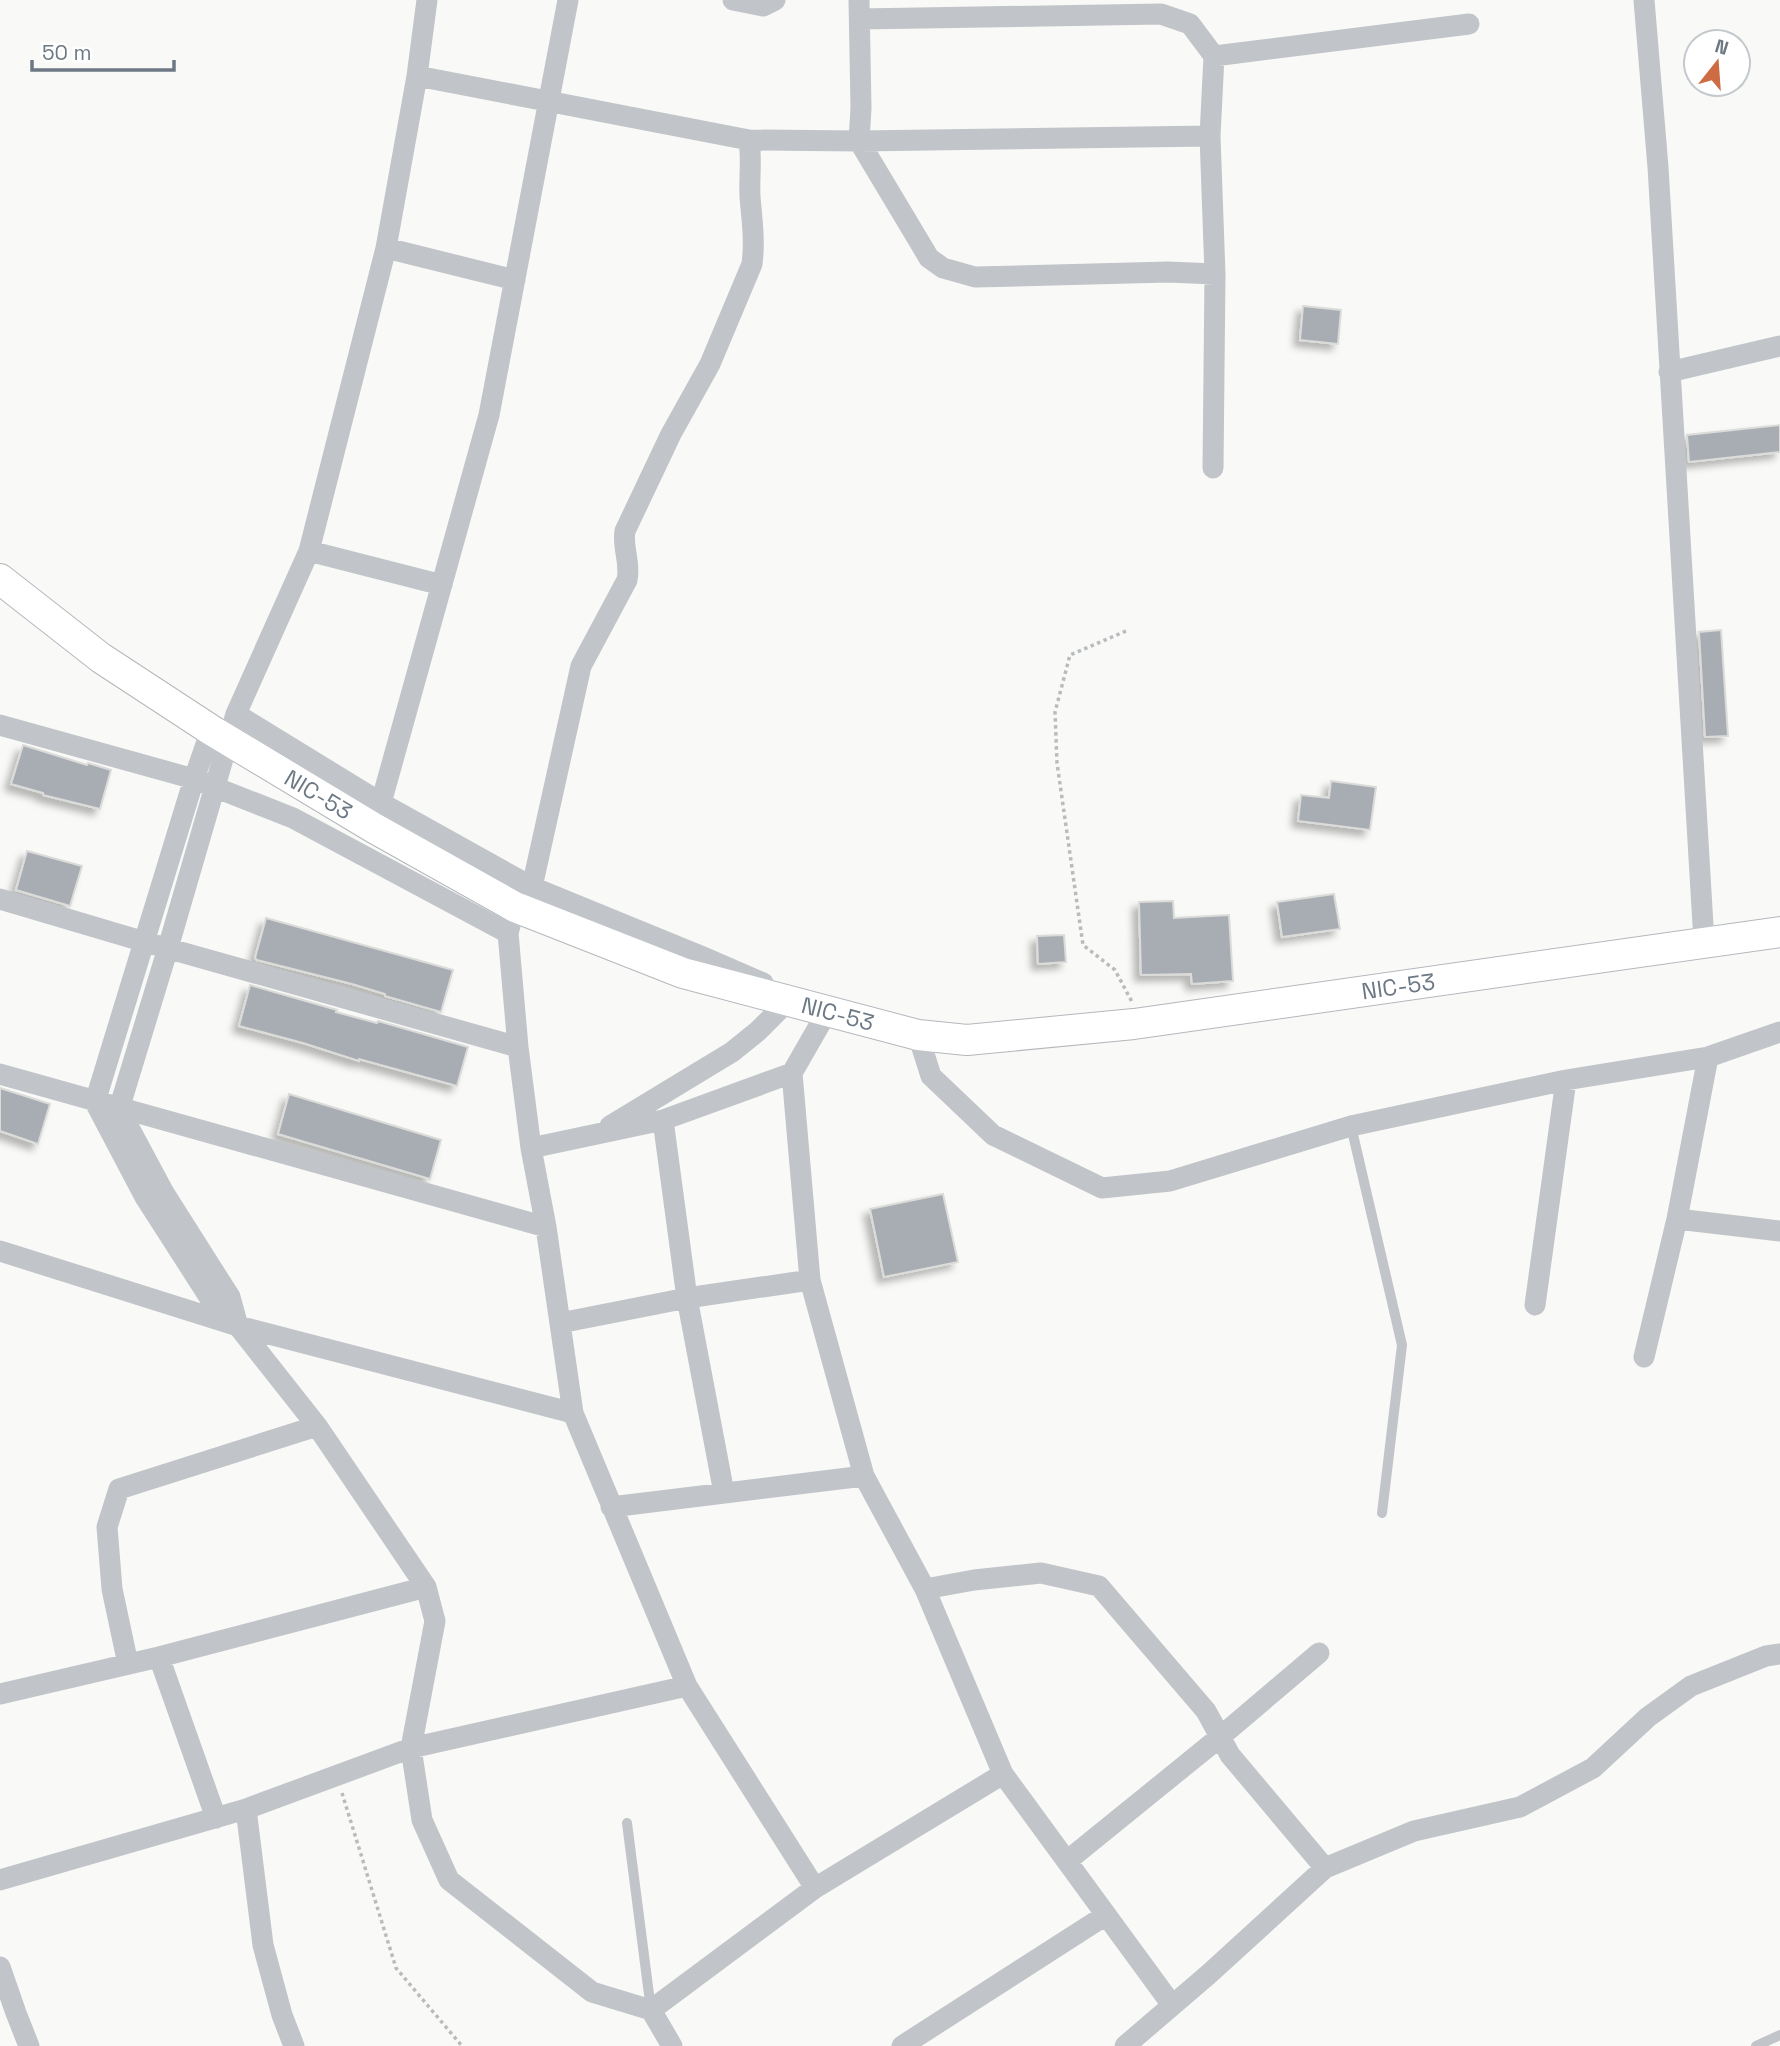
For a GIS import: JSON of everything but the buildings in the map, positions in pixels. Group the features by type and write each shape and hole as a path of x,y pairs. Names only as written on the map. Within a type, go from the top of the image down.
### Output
{"main road":[{"name":"NIC-53","path":"0,579 101,659 225,728 374,828 518,909 683,973 918,1035 967,1040 1134,1024 1780,932"}],"street":[{"path":"427,0 417,76 386,248 309,551 225,728 194,779 95,1102 154,1195 230,1297 238,1326 317,1426 426,1587 435,1622 411,1748 422,1820 449,1880 592,1992 651,2010 672,2046"},
{"path":"382,803 489,415 568,0"},
{"path":"733,0 763,6 775,0"},
{"path":"1644,0 1658,167 1704,942"},
{"path":"1213,468 1216,274 1210,136 1214,56 1190,24 1161,7 859,10 859,141 929,258 943,268 975,277 1168,272 1216,274"},
{"path":"1214,56 1469,24"},
{"path":"417,76 749,141 1210,136"},
{"path":"749,141 752,264 710,364 671,434 625,531 623,541 629,569 627,580 581,666 518,909 518,1047 531,1148 546,1227 573,1413 687,1686 815,1888"},
{"path":"386,248 515,280"},
{"path":"1669,372 1780,346"},
{"path":"309,551 442,585"},
{"path":"0,725 215,786 293,818 405,880 703,957 827,1012 792,1073 810,1280 864,1476 925,1589 1003,1774 1172,2005"},
{"path":"225,728 382,803 518,909"},
{"path":"154,1195 119,1109 215,786 225,728"},
{"path":"0,899 518,1047"},
{"path":"596,1134 732,1052 788,1001"},
{"path":"918,1035 931,1076 993,1135 1102,1188 1170,1181 1351,1126 1566,1080 1708,1057 1780,1032"},
{"path":"1643,1357 1677,1219 1708,1057"},
{"path":"531,1148 663,1120 792,1073"},
{"path":"0,1074 546,1227"},
{"path":"1535,1304 1566,1080"},
{"path":"663,1120 687,1298 724,1493"},
{"path":"1677,1219 1780,1231"},
{"path":"0,1251 238,1326 573,1413"},
{"path":"560,1322 687,1298 810,1280"},
{"path":"128,1664 112,1589 107,1527 119,1489 317,1426"},
{"path":"611,1507 864,1476"},
{"path":"925,1589 974,1580 1041,1573 1099,1586 1206,1711 1230,1755 1325,1868"},
{"path":"0,1694 159,1657 426,1587"},
{"path":"1067,1861 1320,1653"},
{"path":"1125,2046 1325,1868 1414,1831 1520,1807 1593,1768 1648,1717 1691,1686 1766,1656 1780,1654"},
{"path":"159,1657 216,1818"},
{"path":"0,1881 246,1810 411,1748 687,1686"},
{"path":"651,2010 815,1888 1003,1774"},
{"path":"246,1810 263,1945 282,2015 294,2046"},
{"path":"902,2046 1107,1915"},
{"path":"0,1967 29,2046"}],"lane":[{"path":"1351,1126 1402,1345 1382,1513"},
{"path":"626,1823 651,2010"},
{"path":"1756,2046 1780,2035"}],"path":[{"path":"1126,631 1070,655 1055,712 1057,763 1083,945 1115,970 1133,1003 1134,1024"},
{"path":"337,1776 396,1968 462,2046"}]}
